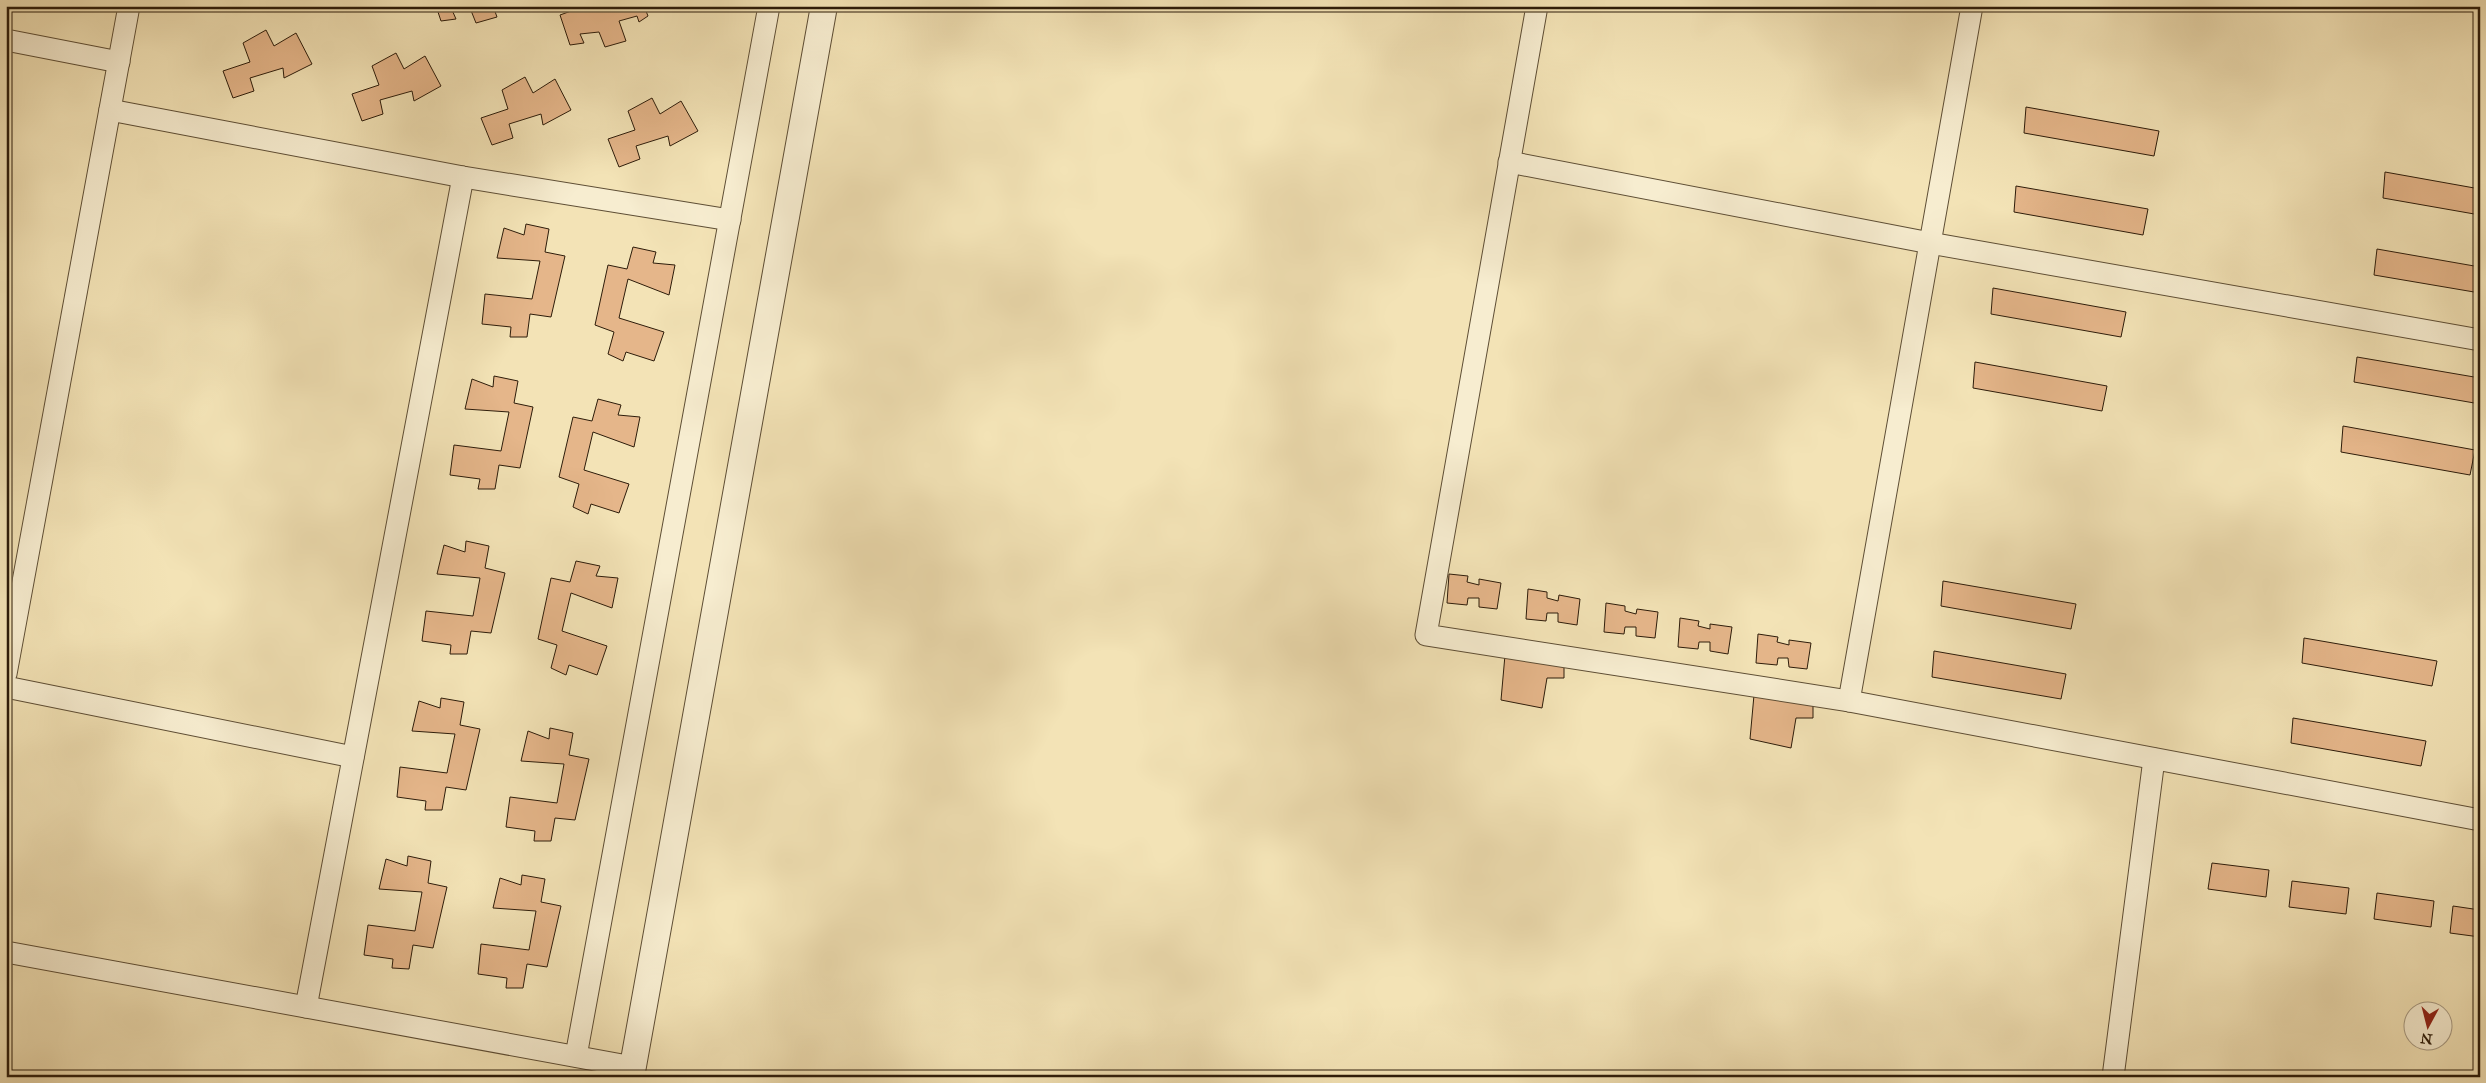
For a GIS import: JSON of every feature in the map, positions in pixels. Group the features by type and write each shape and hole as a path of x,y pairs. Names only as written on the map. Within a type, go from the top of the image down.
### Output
{"street":[{"path":"6,674 129,6"},
{"path":"576,1056 769,6"},
{"path":"6,952 576,1056 632,1072 824,6"},
{"path":"1537,6 1426,635 1849,701 2480,820"},
{"path":"1849,701 1972,6"},
{"path":"6,40 119,62"},
{"path":"110,110 463,177 730,220"},
{"path":"1509,162 1930,242 2480,340"},
{"path":"306,1007 463,177"},
{"path":"6,687 353,757"},
{"path":"2113,1077 2154,759"}],"building":[{"path":"436,6 493,6 497,17 476,23 470,8 452,10 456,19 441,21"},
{"path":"585,6 644,6 648,16 639,22 637,16 619,21 626,41 605,47 599,32 580,34 584,43 570,45 560,15"},
{"path":"266,30 274,46 296,33 312,64 284,78 283,68 250,78 254,91 233,98 223,71 250,62 243,43"},
{"path":"396,53 404,69 425,56 441,86 414,101 412,91 380,100 383,114 362,121 352,94 379,85 372,66"},
{"path":"525,77 533,93 555,79 571,110 543,125 541,114 509,124 513,138 492,145 481,118 508,109 502,90"},
{"path":"652,98 660,114 681,101 698,131 670,146 668,136 636,146 640,159 619,167 608,139 635,130 628,111"},
{"path":"2026,107 2159,131 2154,156 2024,133"},
{"path":"2385,172 2480,189 2480,215 2383,198"},
{"path":"2016,186 2148,209 2143,235 2014,212"},
{"path":"526,224 549,229 545,252 565,256 551,317 530,314 527,337 510,337 511,327 482,324 485,294 532,299 540,261 497,258 504,228 524,235"},
{"path":"633,247 656,252 653,263 675,265 669,295 628,279 619,318 664,332 654,361 626,352 623,361 608,354 614,332 595,325 608,265 627,269"},
{"path":"2377,249 2480,267 2480,293 2374,275"},
{"path":"1993,288 2126,312 2121,337 1991,314"},
{"path":"2357,357 2480,378 2480,404 2354,382"},
{"path":"1975,362 2107,386 2102,411 1973,388"},
{"path":"494,376 518,381 514,403 533,407 520,468 499,465 495,489 478,489 480,479 450,475 454,445 501,451 509,412 465,409 472,379 493,387"},
{"path":"598,399 621,405 618,415 640,417 634,447 593,432 584,470 629,484 619,513 591,504 588,514 573,507 579,484 559,477 573,417 592,421"},
{"path":"2343,426 2475,450 2470,475 2341,452"},
{"path":"466,541 489,546 485,568 505,573 491,633 471,631 467,654 450,654 451,645 422,641 426,611 473,616 480,578 437,574 444,545 465,552"},
{"path":"576,561 600,566 596,576 618,578 612,608 571,593 562,631 607,646 597,675 569,665 566,675 551,668 557,645 538,639 551,578 570,582"},
{"path":"1449,574 1468,576 1467,582 1479,585 1479,579 1501,583 1497,609 1479,607 1479,598 1468,598 1467,605 1447,603"},
{"path":"1943,581 2076,604 2071,629 1941,606"},
{"path":"1528,589 1547,592 1547,598 1558,601 1559,595 1580,599 1577,625 1558,622 1558,613 1547,613 1546,621 1526,619"},
{"path":"1606,603 1625,606 1625,611 1636,614 1637,609 1658,612 1655,638 1636,636 1636,627 1625,627 1624,634 1604,632"},
{"path":"1680,618 1699,621 1698,626 1710,629 1710,624 1732,627 1728,654 1710,651 1710,642 1699,642 1698,649 1678,647"},
{"path":"1758,634 1778,637 1777,642 1789,645 1789,640 1811,643 1807,669 1789,667 1788,658 1778,658 1777,665 1756,663"},
{"path":"2304,638 2437,661 2432,686 2302,663"},
{"path":"1934,651 2066,674 2061,699 1932,677"},
{"path":"1505,655 1564,660 1564,678 1547,678 1542,708 1501,700"},
{"path":"1754,695 1813,700 1813,718 1796,718 1791,748 1750,739"},
{"path":"441,698 464,702 460,725 480,729 466,790 446,787 442,810 425,810 426,801 397,797 400,767 447,773 455,734 412,731 419,701 440,708"},
{"path":"2293,718 2426,741 2421,766 2291,743"},
{"path":"550,728 573,733 569,755 589,759 575,820 555,818 551,841 534,841 535,831 506,827 510,797 557,803 564,764 521,761 528,731 549,739"},
{"path":"408,856 431,861 428,883 447,887 433,948 413,945 409,969 392,968 393,959 364,955 368,925 415,931 422,892 379,889 386,859 407,866"},
{"path":"2212,863 2269,870 2266,897 2208,889"},
{"path":"522,875 545,879 541,902 561,906 547,967 527,964 523,988 506,988 507,978 478,974 481,944 529,950 536,911 493,908 500,878 521,885"},
{"path":"2292,881 2349,888 2346,914 2289,907"},
{"path":"2377,893 2434,901 2431,927 2374,919"},
{"path":"2453,906 2480,910 2480,937 2450,933"}]}
